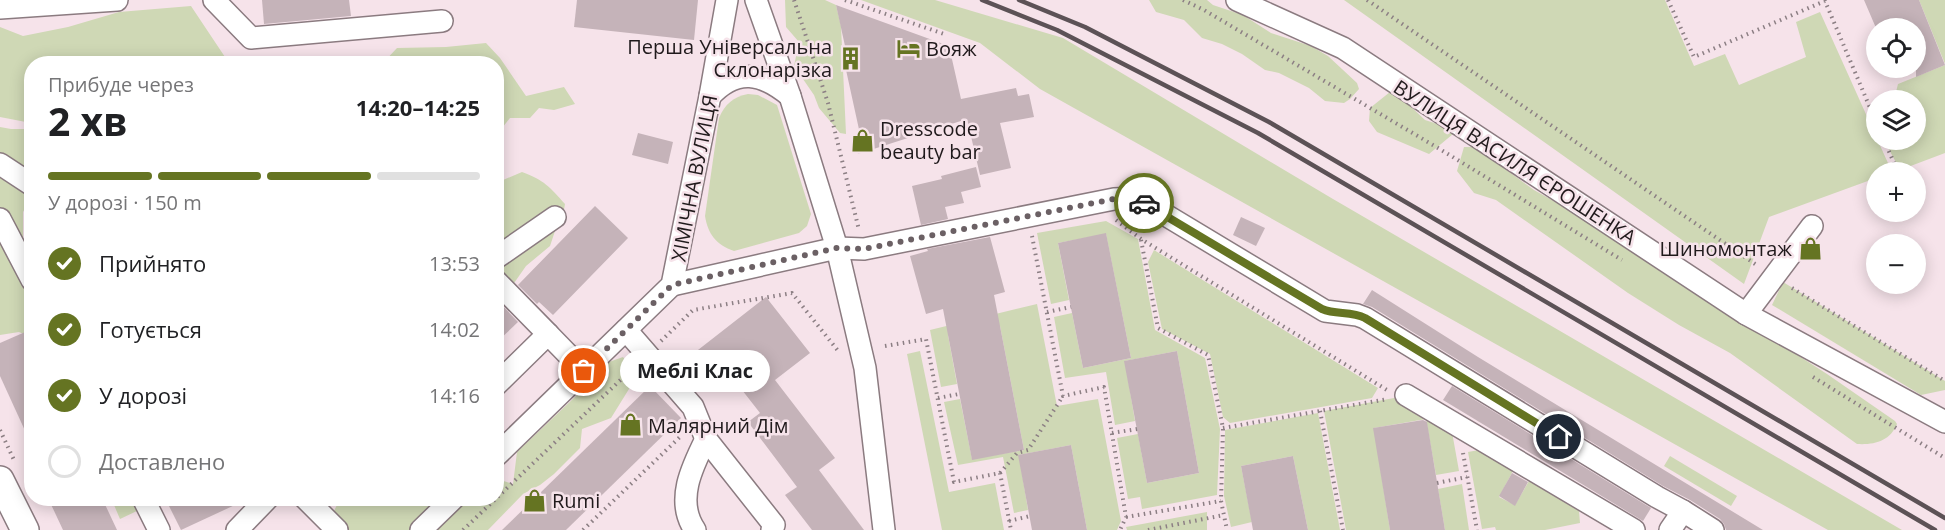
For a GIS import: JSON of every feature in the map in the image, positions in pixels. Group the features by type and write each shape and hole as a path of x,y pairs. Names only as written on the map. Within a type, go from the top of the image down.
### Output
{"main road":[{"path":"0,480 25,530"}],"street":[{"path":"0,8 117,0"},
{"path":"214,0 251,38 442,21"},
{"name":"ХІМІЧНА ВУЛИЦЯ","path":"672,285 711,96 727,0"},
{"path":"756,0 790,96 837,248 865,368 884,530"},
{"name":"ВУЛИЦЯ ВАСИЛЯ ЄРОШЕНКА","path":"1237,0 1343,48 1746,314 1945,422"},
{"path":"711,96 717,88 731,79 753,76 777,85 790,96"},
{"path":"0,164 24,180"},
{"name":"ХІМІЧНА ВУЛИЦЯ","path":"504,448 672,285 837,248 864,249 1126,198 1149,205 1322,309 1365,318 1713,530"},
{"path":"504,253 555,218"},
{"path":"0,219 24,265"},
{"path":"1746,314 1812,226"},
{"path":"504,289 584,371"},
{"path":"626,330 693,407 702,429 774,525 772,530"},
{"path":"504,377 548,334"},
{"path":"1402,396 1458,426 1634,530"},
{"path":"695,530 688,520 685,497 702,429"},
{"path":"147,506 159,530"},
{"path":"237,530 260,506"},
{"path":"313,506 337,530"},
{"path":"421,530 446,506"},
{"path":"1670,530 1683,511"}],"path":[{"path":"794,0 828,103 864,249"},
{"path":"845,0 944,34"},
{"path":"1182,0 1214,16 1438,148 1630,266"},
{"path":"1367,0 1774,278 1945,381"},
{"path":"1668,0 1694,57 1825,1 1866,98"},
{"path":"885,346 926,339 954,482 1000,472 1017,453 1028,450 1063,396 1031,230"},
{"path":"1227,530 1221,501 1223,428 1208,356 1158,328 1141,238 1402,396"},
{"path":"1047,312 1071,307"},
{"path":"1803,371 1945,458"},
{"path":"1063,396 1104,387 1126,517 1122,530"},
{"path":"938,398 959,394"},
{"path":"1223,428 1402,396"},
{"path":"1320,411 1343,530"},
{"path":"1458,426 1477,530"},
{"path":"583,530 702,429"},
{"path":"1112,434 1137,429"},
{"path":"1000,472 1011,530"},
{"path":"1437,483 1467,477"},
{"path":"1126,517 1221,501"},
{"path":"1148,530 1224,515"},
{"path":"1010,521 1030,516"}],"green space":[{"path":"785,0 825,0 836,5 841,26 846,134 840,133 819,108 814,95 794,66 799,42 786,27"},
{"path":"861,0 935,0 1063,38 1333,199 1902,530 1828,530 1040,89 980,43"},
{"path":"1149,0 1207,0 1213,5 1243,15 1271,33 1311,46 1328,56 1357,83 1359,89 1344,103 1325,101 1309,88 1279,73 1265,70 1222,44 1202,38 1184,20 1156,12"},
{"path":"1344,0 1665,0 1694,66 1725,54 1739,85 1806,57 1796,22 1820,12 1866,114 1866,150 1882,150 1888,162 1866,162 1866,182 1769,217 1744,284"},
{"path":"1919,0 1945,0 1945,64"},
{"path":"191,6 224,56 24,56 24,122 0,117 0,27 23,36 68,27 119,12"},
{"path":"486,43 498,56 390,56 397,48"},
{"path":"504,64 526,96 564,87 575,104 554,110 539,108 530,118 510,118 504,126"},
{"path":"1945,65 1945,153 1921,162 1896,162 1889,150 1926,150 1926,90 1896,90 1898,84 1913,78 1926,78 1926,73"},
{"path":"1390,92 1406,102 1425,120 1450,128 1453,134 1429,154 1377,132 1369,121 1370,108"},
{"path":"748,94 758,95 777,105 811,214 807,226 799,233 734,251 722,246 714,238 705,216 719,118 730,102"},
{"path":"0,127 24,129 24,334 19,332 0,335"},
{"path":"1464,147 1475,147 1534,190 1586,219 1827,374 1895,421 1897,424 1894,430 1881,441 1857,444 1730,353 1628,293 1496,200 1474,193 1457,171"},
{"path":"522,172 546,185 565,204 563,215 550,246 526,266 512,286 504,280 504,180"},
{"path":"1106,221 1138,239 1155,330 1205,358 1220,429 1217,495 1142,509 1140,497 1128,499 1117,438 1138,434 1147,483 1199,473 1177,351 1125,361 1135,421 1115,425 1106,372 1065,378 1054,317 1072,313 1083,368 1131,358 1106,234 1058,243 1069,300 1051,304 1037,233"},
{"path":"1154,250 1378,388 1372,398 1230,423 1223,417 1210,354 1162,329 1148,262"},
{"path":"1783,282 1945,381 1945,390 1921,395 1772,305"},
{"path":"1037,304 1057,406 1098,399 1121,521 1117,530 1087,530 1071,445 1019,455 1028,510 1014,513 1003,457 958,465 944,402 960,399 972,459 1024,450 1000,326 948,335 957,384 941,387 930,330"},
{"path":"920,351 949,492 995,483 1004,530 942,530 907,354"},
{"path":"623,357 634,372 629,389 611,418 582,429 580,448 554,474 523,494 488,530 436,530 459,506 504,506 504,481 513,484 517,452 595,378 606,363"},
{"path":"1394,398 1452,432 1459,471 1436,475 1426,419 1374,428 1390,530 1346,530 1324,411"},
{"path":"1318,413 1340,530 1308,530 1293,456 1241,466 1252,522 1231,527 1224,496 1225,430"},
{"path":"1479,450 1513,471 1499,497 1515,505 1529,481 1579,511 1580,523 1545,530 1496,530 1495,527 1482,529 1468,452"},
{"path":"1670,456 1737,496 1731,506 1664,466"},
{"path":"1462,484 1469,530 1445,530 1438,489"},
{"path":"114,506 137,506 139,510 120,519"},
{"path":"337,506 433,506 410,530 331,530"},
{"path":"1207,512 1207,530 1127,530 1126,527"}],"building":[{"path":"262,0 349,0 351,16 264,24"},
{"path":"577,0 698,0 694,40 574,27"},
{"path":"1864,0 1919,0 1945,65 1926,73 1926,18 1872,18"},
{"path":"836,5 949,46 961,99 1016,88 1018,96 1029,94 1034,117 1000,123 1011,168 980,175 967,119 858,154 853,137 860,134 841,47 845,46"},
{"path":"638,133 673,142 668,164 632,155"},
{"path":"976,167 981,187 961,192 964,203 945,207 948,219 921,225 912,186 942,179 941,176"},
{"path":"595,206 628,238 553,315 539,302 537,304 518,285"},
{"path":"1241,217 1265,228 1256,246 1233,235"},
{"path":"1106,233 1131,358 1083,368 1058,243"},
{"path":"990,237 1005,292 994,295 1024,450 972,460 943,309 926,314 910,256 928,251 927,249"},
{"path":"1372,290 1763,530 1726,530 1720,519 1690,500 1663,486 1372,307 1363,304"},
{"path":"766,297 810,353 775,380 835,458 819,470 864,530 812,530 785,495 797,487 748,422 760,413 728,372 712,387 689,357"},
{"path":"504,307 518,322 504,335"},
{"path":"24,332 24,428 0,376 0,343"},
{"path":"1177,351 1199,473 1147,483 1124,361"},
{"path":"650,386 681,418 566,530 502,530"},
{"path":"1452,386 1651,508 1643,521 1443,400"},
{"path":"1423,420 1427,422 1445,530 1390,530 1373,428"},
{"path":"1071,445 1087,530 1032,530 1018,455"},
{"path":"1293,456 1308,530 1253,530 1241,466"},
{"path":"1512,473 1528,482 1515,506 1499,496"},
{"path":"52,506 106,506 117,530 63,530"},
{"path":"169,506 233,506 181,530"}],"railway":[{"path":"982,0 1057,30 1258,133 1935,530"},
{"path":"1019,0 1085,27 1269,122 1945,518"}],"way so far":[{"path":"584,371 672,285 837,248 864,249 1114,199 1126,198 1144,203"}],"place":[{"name":"Вояж","path":"908,48"},
{"name":"Перша Універсальна Склонарізка","path":"850,58"},
{"name":"Dresscode beauty bar","path":"862,140"},
{"name":"Шиномонтаж","path":"1810,248"},
{"name":"Меблі Клас","path":"584,371"},
{"name":"Малярний Дім","path":"630,425"},
{"name":"Rumi","path":"534,500"}],"route":[{"path":"1144,203 1322,309 1365,318 1559,437"}]}
